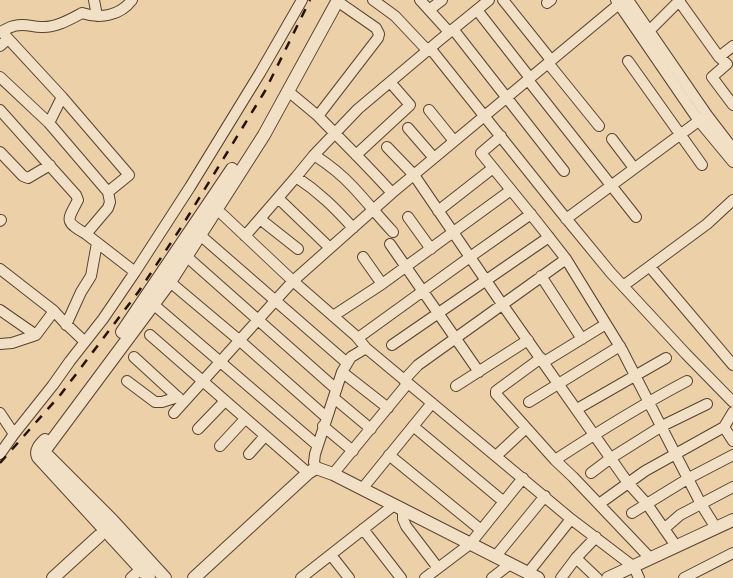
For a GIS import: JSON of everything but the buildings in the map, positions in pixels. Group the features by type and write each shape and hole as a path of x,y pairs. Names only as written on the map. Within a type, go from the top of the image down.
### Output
{"street":[{"path":"94,0 97,16"},
{"path":"0,46 3,34 11,26 24,24 41,28 55,26 82,14 93,17 108,16 127,7 132,0"},
{"path":"1,452 103,319 135,272 260,73 302,0"},
{"path":"131,578 145,573 108,529 38,457 170,282 264,135 335,0"},
{"path":"318,116 378,38 379,34 376,28 335,0"},
{"path":"42,452 256,133 335,0"},
{"path":"373,0 395,16 429,49 566,219 623,286 733,402"},
{"path":"420,0 451,31 564,171"},
{"path":"429,10 442,0"},
{"path":"245,236 314,155 358,109 489,0"},
{"path":"503,0 599,126"},
{"path":"174,413 181,400 202,382 293,280 392,193 622,1 733,162"},
{"path":"646,34 675,2 719,57 728,64 712,77 733,105"},
{"path":"476,10 636,217"},
{"path":"3,34 129,175 108,192"},
{"path":"719,57 733,46"},
{"path":"628,61 702,165"},
{"path":"0,77 49,123 108,192 110,202 108,208 86,234"},
{"path":"356,155 410,105 390,82"},
{"path":"288,91 318,116 392,193"},
{"path":"49,123 62,98"},
{"path":"0,110 76,195 78,200 69,217 72,225 135,272"},
{"path":"428,110 454,141"},
{"path":"566,219 703,118"},
{"path":"703,118 733,149"},
{"path":"408,128 434,158"},
{"path":"501,136 481,153 566,258 620,346 701,504 716,528"},
{"path":"612,139 634,168"},
{"path":"387,147 414,175 628,483 646,504 676,546"},
{"path":"0,152 23,176 28,178 50,165"},
{"path":"314,155 353,186 393,232"},
{"path":"438,211 493,168"},
{"path":"296,177 332,204 353,228"},
{"path":"333,316 382,284 512,190"},
{"path":"278,198 330,248"},
{"path":"623,286 707,224 733,200"},
{"path":"222,214 358,338 366,348 636,572"},
{"path":"358,338 531,214"},
{"path":"408,217 431,249"},
{"path":"260,219 298,249"},
{"path":"200,235 276,300 388,408"},
{"path":"392,345 549,237"},
{"path":"66,325 81,292 91,276 97,243"},
{"path":"390,244 479,372"},
{"path":"186,256 257,320 371,429"},
{"path":"362,256 382,284"},
{"path":"334,474 388,408 418,365 566,258"},
{"path":"650,267 733,365"},
{"path":"0,269 54,311 85,342"},
{"path":"541,276 582,339"},
{"path":"170,282 240,340 353,451"},
{"path":"153,304 317,445"},
{"path":"0,310 36,335"},
{"path":"0,344 12,343 36,335 54,311"},
{"path":"606,324 542,360 496,391 496,393 555,460 574,477 650,558"},
{"path":"150,336 265,436 312,471 334,474 533,575 571,518"},
{"path":"456,386 528,340"},
{"path":"529,402 620,346"},
{"path":"194,578 312,471 317,445 344,367 355,354 366,348"},
{"path":"134,357 181,400"},
{"path":"577,409 666,358"},
{"path":"127,381 154,402 181,400"},
{"path":"555,460 648,401 686,381"},
{"path":"198,429 225,401"},
{"path":"362,489 432,403"},
{"path":"591,473 662,426 707,404"},
{"path":"600,504 645,471 724,426 733,412"},
{"path":"0,413 14,434"},
{"path":"220,446 245,418"},
{"path":"412,426 504,502"},
{"path":"724,426 733,441"},
{"path":"496,456 526,428"},
{"path":"250,454 265,436"},
{"path":"632,513 688,478 733,454"},
{"path":"389,455 481,530"},
{"path":"425,578 470,544 523,478"},
{"path":"664,529 680,515 733,487"},
{"path":"495,556 545,496"},
{"path":"301,578 362,529 398,507"},
{"path":"398,507 406,526 438,568"},
{"path":"608,578 636,572 650,558 733,520"},
{"path":"53,578 108,529"},
{"path":"108,529 164,578"},
{"path":"362,529 401,578"},
{"path":"561,578 576,558 596,537"},
{"path":"684,578 733,553"},
{"path":"331,554 350,578"},
{"path":"576,558 596,578"},
{"path":"492,578 510,564"}],"railway":[{"path":"0,463 61,394 139,291 182,226 265,91 310,0"}]}
